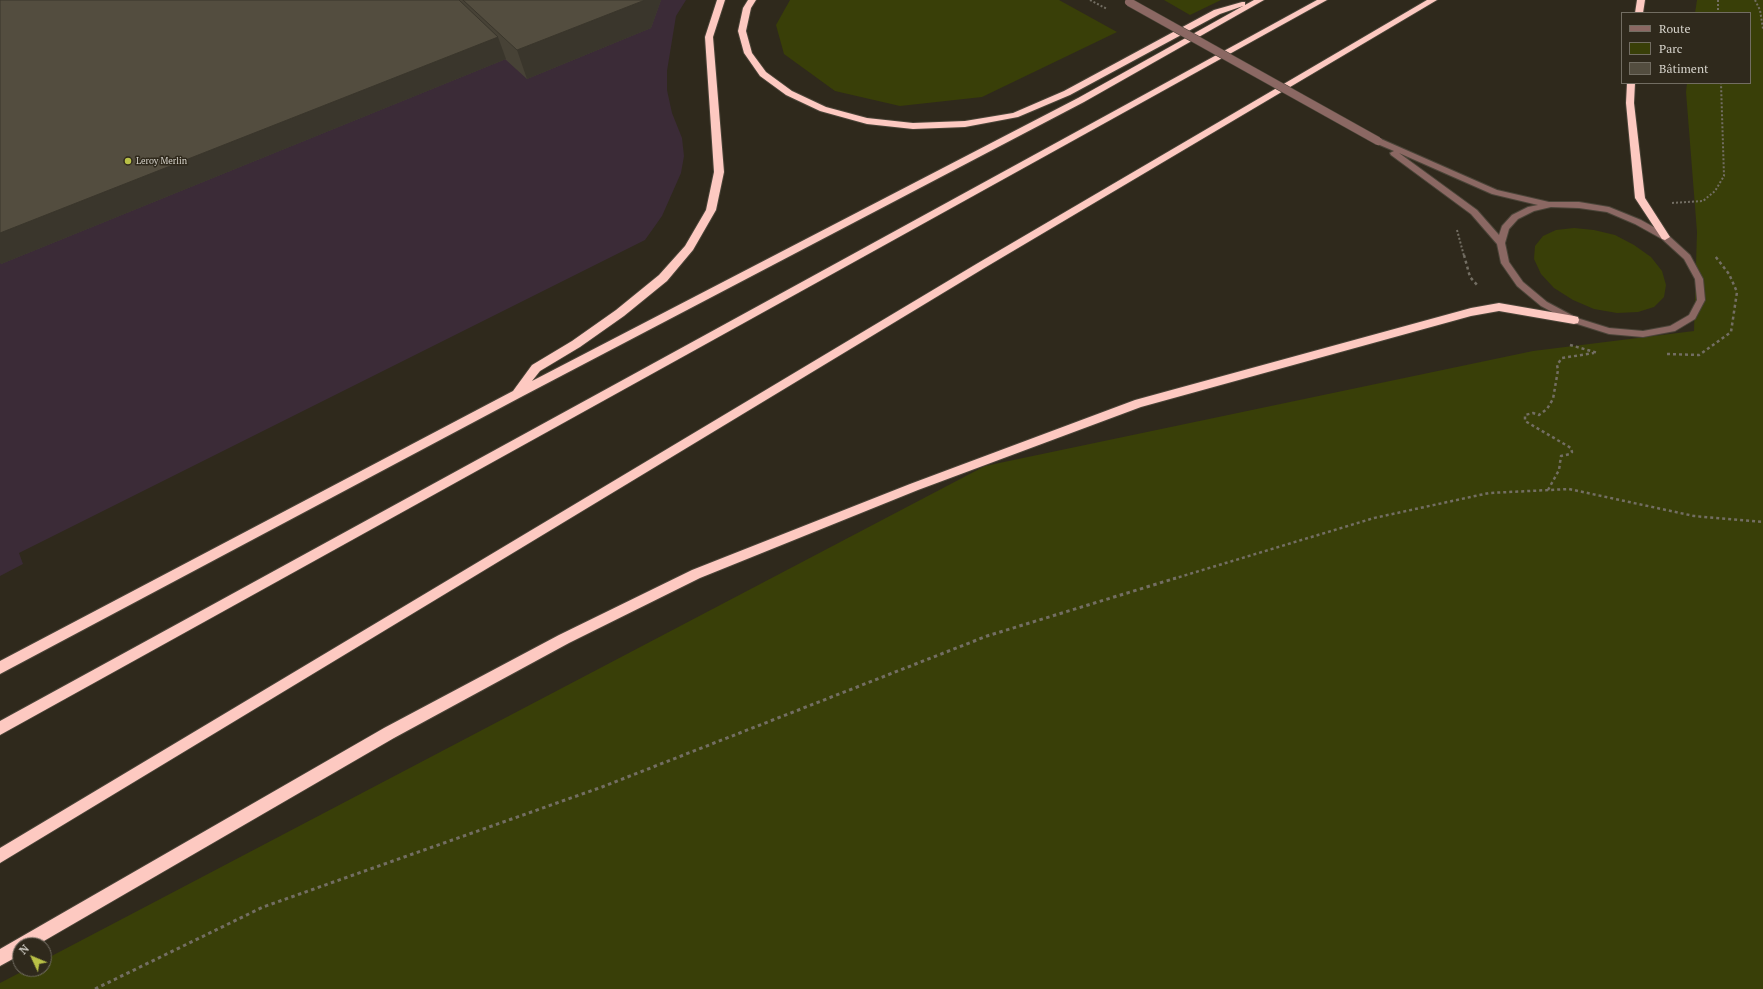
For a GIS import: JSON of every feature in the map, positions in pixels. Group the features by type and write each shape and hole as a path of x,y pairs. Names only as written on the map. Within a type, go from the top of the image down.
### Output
{"highway":[{"path":"517,394 536,368 576,344 614,318 663,278 689,248 711,210 719,172 709,38 721,0"},
{"path":"752,0 747,8 742,31 748,53 763,74 789,93 823,109 867,121 913,126 965,124 1015,115 1067,94 1217,12 1257,0"},
{"path":"0,668 517,394 1081,100 1260,0"},
{"path":"0,728 1323,0"},
{"path":"0,856 982,265 1433,0"},
{"path":"1639,12 1641,0"},
{"path":"1631,84 1630,103 1640,198 1665,238"},
{"path":"37,937 389,733 564,639 696,574 914,487 1139,403 1471,312 1499,307 1574,320"},
{"path":"0,958 12,951"}],"street":[{"path":"1127,1 1378,141 1495,192 1551,204 1579,205 1609,210 1638,222 1665,238 1687,257 1699,279 1702,300 1692,317 1672,329 1643,334 1609,331 1574,320 1544,304 1520,284 1505,263 1501,243 1505,228 1515,217 1531,209 1551,204"},
{"path":"1378,141 1474,212 1501,243"}],"path":[{"path":"1090,0 1106,9 1111,10"},
{"path":"1718,0 1718,12"},
{"path":"1755,0 1760,10 1763,29"},
{"path":"1666,203 1690,204 1703,201 1714,190 1724,176 1721,84"},
{"path":"1456,228 1470,277 1479,288"},
{"path":"1548,490 1559,470 1561,456 1570,454 1572,452 1571,448 1525,421 1525,415 1533,413 1539,415 1547,409 1553,399 1558,370 1557,365 1562,358 1596,353"},
{"path":"95,989 263,908 602,787 987,636 1374,518 1490,493 1569,489 1694,516 1763,522"}],"shaded area":[{"path":"0,0 686,0 676,16 667,71 667,90 672,113 682,138 684,156 681,173 662,216 645,240 19,553 23,564 0,576"}],"green space":[{"path":"790,0 1059,0 1117,32 982,97 900,106 835,91 784,54 776,25"},
{"path":"1164,0 1221,0 1190,15"},
{"path":"1697,0 1763,0 1763,989 0,989 0,983 12,977 52,977 52,956 985,466 1533,351 1694,331 1697,232 1686,92 1687,84 1751,84 1751,12 1695,12"},
{"path":"1574,228 1594,230 1615,235 1634,245 1651,257 1662,271 1666,285 1664,297 1654,307 1638,312 1617,313 1594,309 1573,300 1554,288 1541,274 1534,259 1535,246 1543,236 1556,230"}],"building":[{"name":"Leroy Merlin","path":"0,0 459,0 498,37 0,233"},
{"path":"463,0 645,0 517,50"}],"place":[{"name":"Leroy Merlin","path":"128,161"}]}
